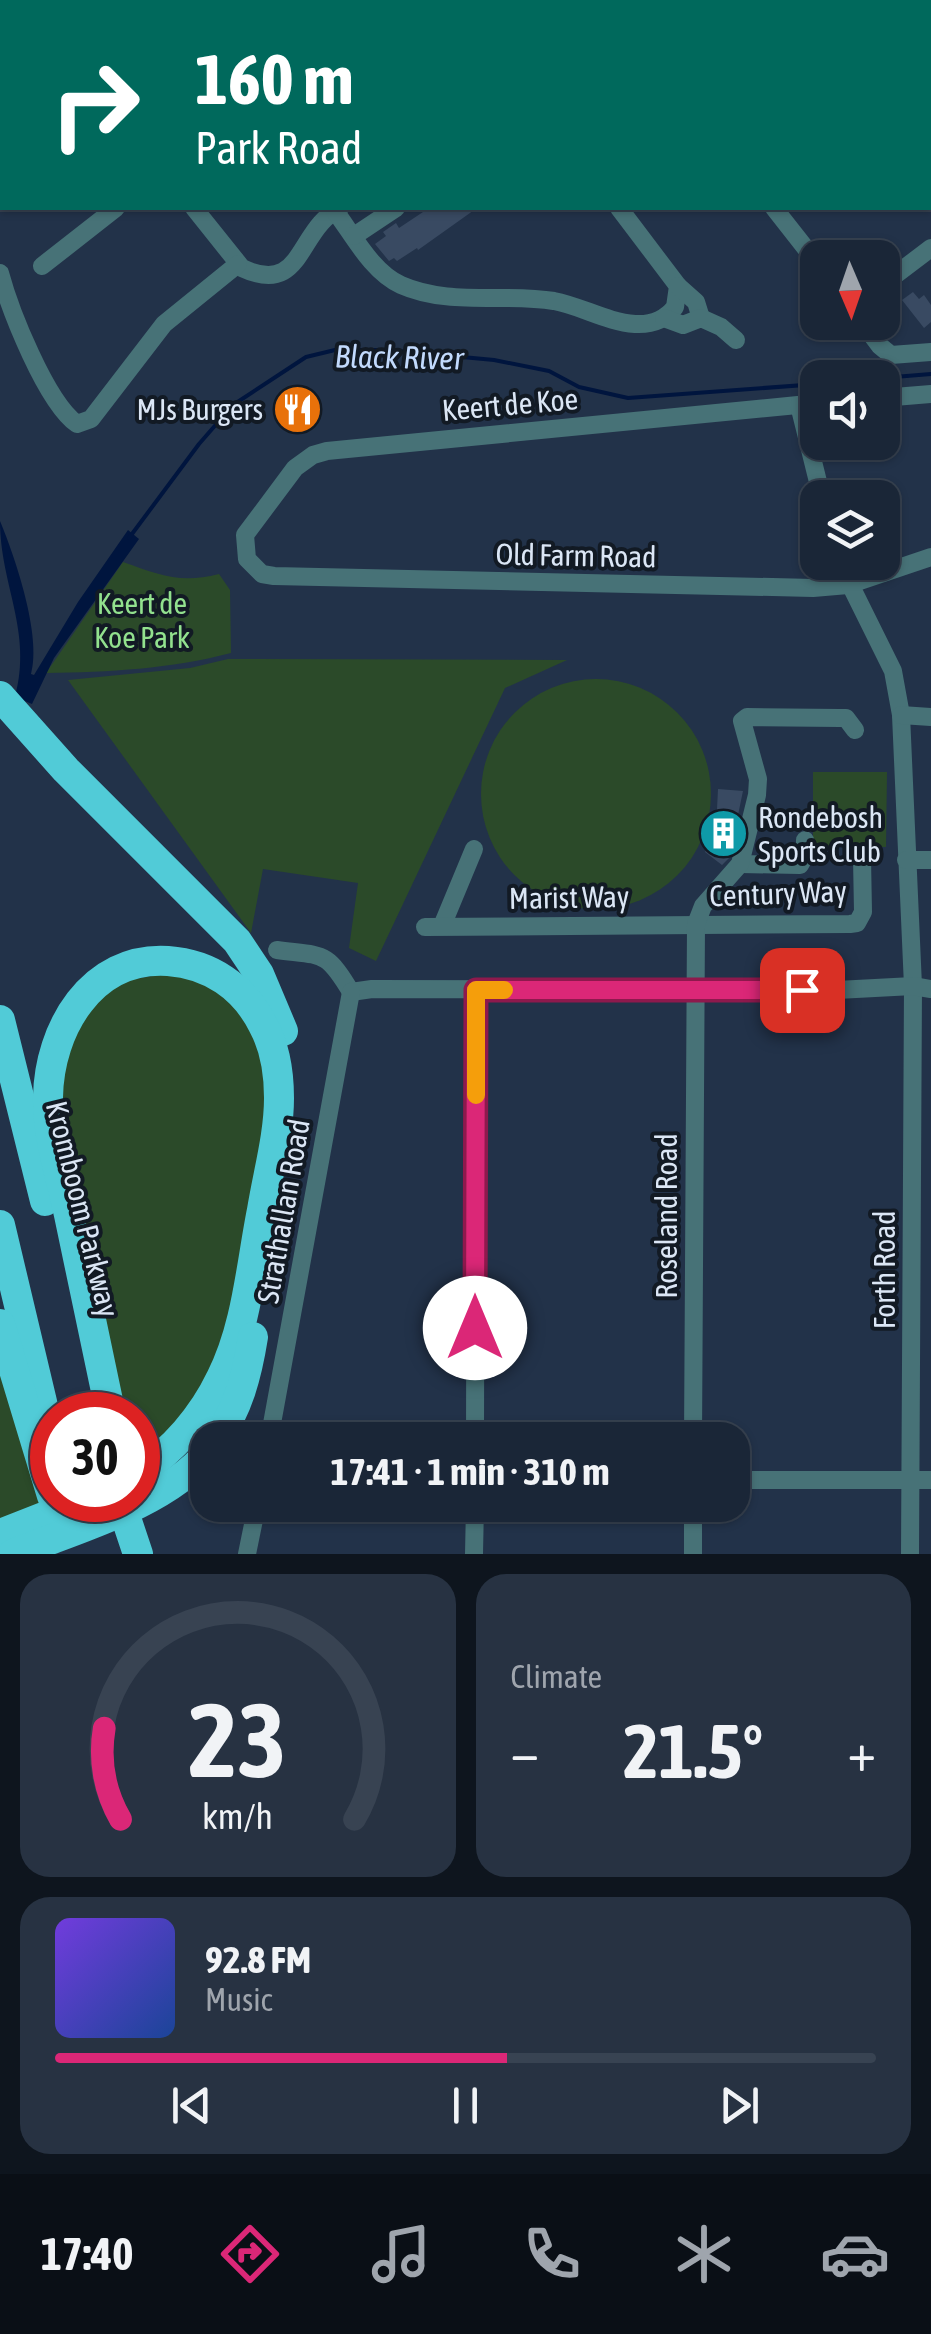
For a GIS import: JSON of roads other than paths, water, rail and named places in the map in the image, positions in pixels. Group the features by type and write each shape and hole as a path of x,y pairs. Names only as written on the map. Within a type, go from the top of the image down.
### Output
{"highway":[{"path":"0,696 66,770 236,942 259,974 282,1029 289,1057 292,1123 243,1387 228,1422"},
{"path":"106,1392 49,1124 51,1058 67,1016 98,982 142,963 186,964 217,974 254,1009 273,1048 278,1075 278,1122 243,1311 228,1364 196,1419 160,1457"},
{"name":"Kromboom Parkway","path":"0,1020 93,1392"},
{"path":"0,1225 34,1392"},
{"path":"0,1324 30,1407"},
{"path":"13,1554 147,1500 190,1471"},
{"path":"0,1534 31,1522"},
{"path":"62,1522 73,1554"},
{"path":"75,1522 85,1554"},
{"path":"127,1522 136,1548"},
{"path":"133,1522 136,1548"}],"street":[{"path":"42,266 113,210"},
{"path":"196,210 238,264 246,271 260,273 290,268 302,256 318,225 336,210"},
{"path":"339,210 354,236 389,278 419,291 459,297 518,296 648,324 664,318 676,307 678,286"},
{"path":"354,236 393,210"},
{"path":"620,210 678,286 696,302 701,318"},
{"path":"776,210 800,241"},
{"path":"900,271 931,248"},
{"path":"0,272 29,352 65,412 77,424 91,419 164,324 238,264"},
{"path":"664,318 683,325 701,318 721,327 736,340"},
{"path":"877,340 891,356 931,352"},
{"path":"900,397 931,394"},
{"name":"Keert de Koe","path":"246,535 295,468 313,455 340,448 800,405"},
{"name":"Old Farm Road","path":"246,535 247,559 262,574 274,576 813,588 848,585 931,557"},
{"name":"Forth Road","path":"846,580 893,671 901,716 906,860 922,988 910,1554"},
{"path":"901,716 931,718"},
{"path":"696,924 703,906 740,864 758,786 742,721 747,717 846,718 855,730"},
{"path":"740,864 800,865 805,856 805,840"},
{"name":"Marist Way","path":"474,849 433,927 696,924"},
{"name":"Century Way","path":"696,924 856,923 862,912 862,858"},
{"path":"906,860 931,860"},
{"name":"Roseland Road","path":"693,1422 696,924"},
{"path":"277,950 325,957 334,963 351,992 922,988"},
{"path":"475,1422 476,990"},
{"name":"Strathallan Road","path":"272,1422 351,992"},
{"path":"750,1480 931,1480"},
{"path":"248,1554 254,1522"},
{"path":"474,1554 475,1522"},
{"path":"693,1522 693,1554"}],"water":[{"path":"0,521 30,618 34,675 128,530 139,539 54,658 32,704 15,697 20,651"}],"waterway":[{"name":"Black River","path":"129,538 233,405 306,357 335,350 388,350 494,360 549,371 579,387 628,398 800,385"},
{"name":"Black River","path":"900,377 931,374"}],"place":[{"name":"MJs Burgers","path":"298,409"},
{"name":"Rondebosh Sports Club","path":"723,834"}],"park label":[{"name":"Keert de Koe Park","path":"142,620"}]}
